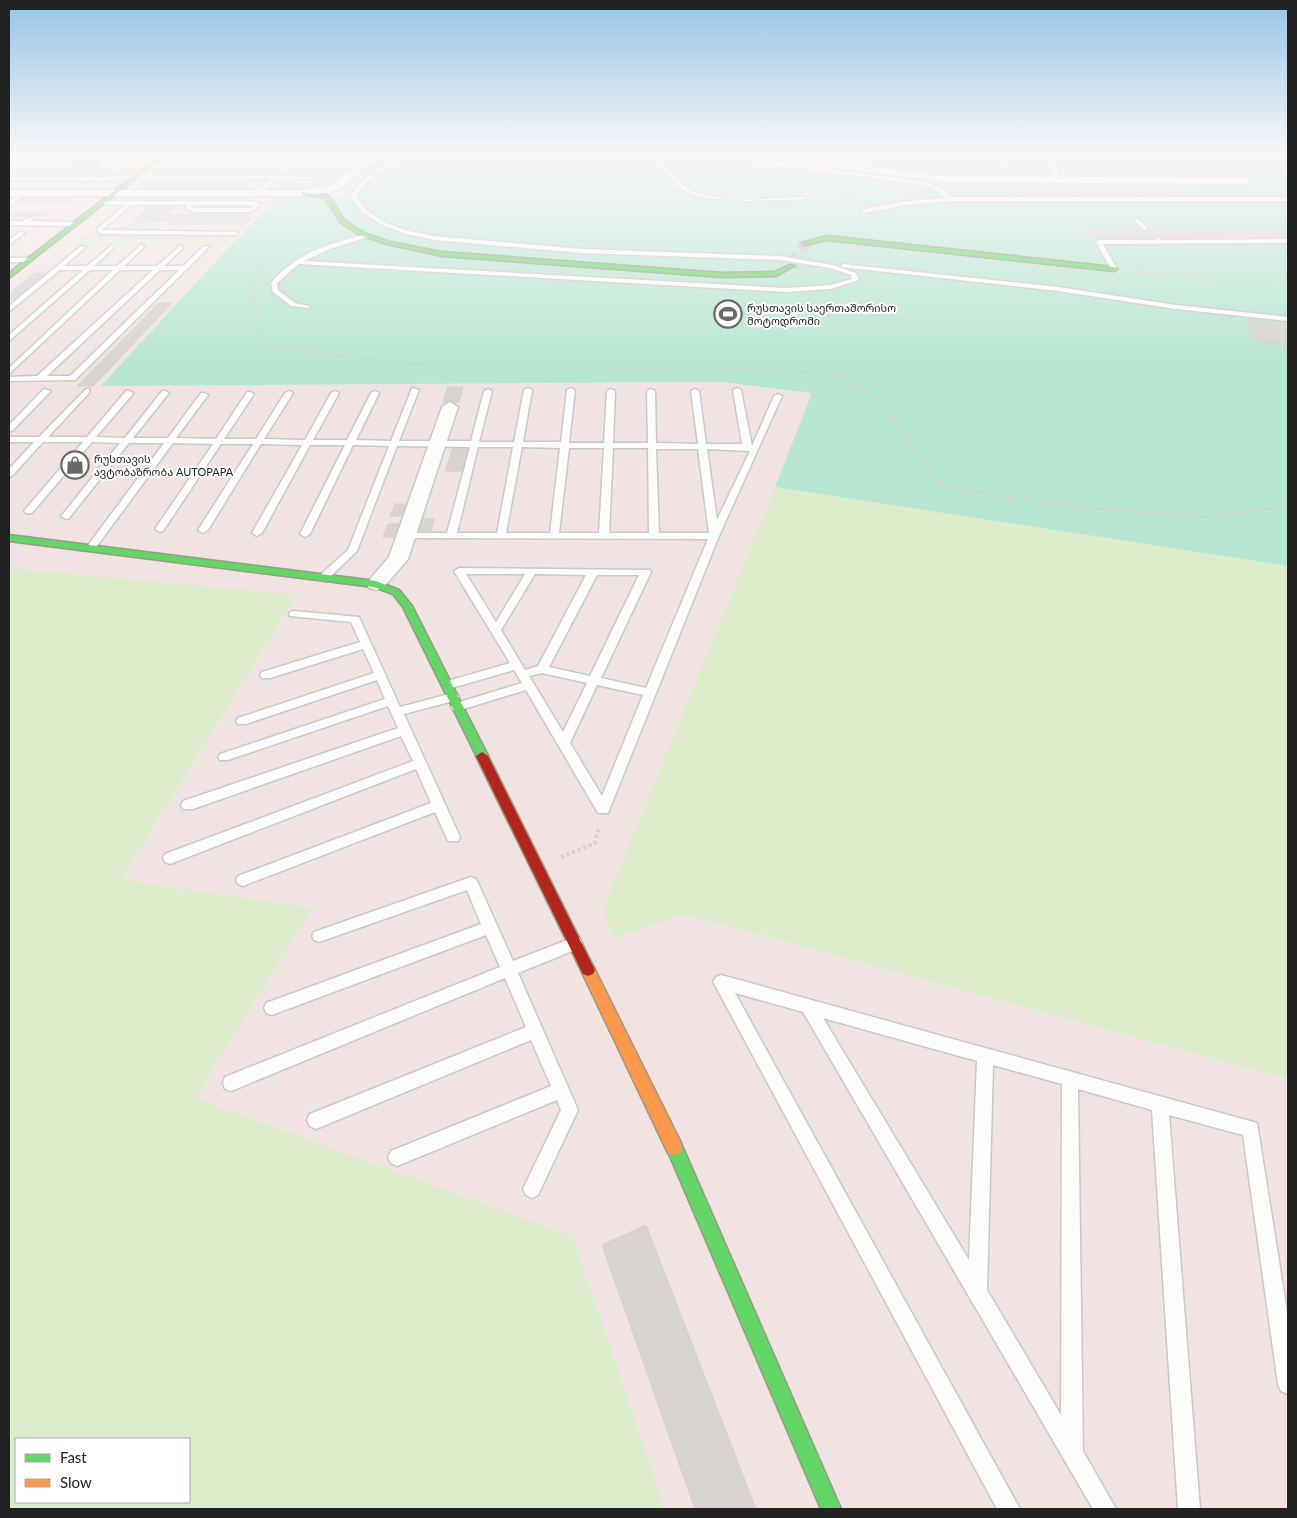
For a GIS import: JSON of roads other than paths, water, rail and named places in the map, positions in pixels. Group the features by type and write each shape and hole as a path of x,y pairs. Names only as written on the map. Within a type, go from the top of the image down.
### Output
{"street":[{"path":"9,276 75,224"},
{"path":"347,224 366,236 405,248 512,261 755,276 776,274 791,266"},
{"path":"806,243 827,238 1114,269"},
{"path":"376,584 398,559 440,444 450,407"},
{"path":"9,538 376,584 396,592 407,606 448,685 659,1112 831,1509"}],"lane":[{"path":"67,224 75,224"},
{"path":"106,224 99,230 112,233 155,234 236,233"},
{"path":"155,234 165,224"},
{"path":"385,224 400,230 455,240 520,248 763,258 818,263 1058,289 1176,307 1288,319"},
{"path":"1140,224 1145,228"},
{"path":"9,243 22,233"},
{"path":"307,307 293,305 275,291 274,283 295,262 312,253 366,236"},
{"path":"1114,269 1099,242 1288,241"},
{"path":"9,372 142,246"},
{"path":"9,309 83,247"},
{"path":"9,339 112,247"},
{"path":"40,379 181,247"},
{"path":"9,379 72,378 206,247"},
{"path":"9,260 29,260"},
{"path":"295,262 786,290 821,289 843,285 876,273 896,272"},
{"path":"818,263 843,269 854,274 856,280"},
{"path":"59,268 185,268"},
{"path":"324,577 352,551 415,390"},
{"path":"501,536 528,390"},
{"path":"554,536 571,390"},
{"path":"737,390 751,449"},
{"path":"9,429 48,391"},
{"path":"9,474 86,391"},
{"path":"451,536 488,391"},
{"path":"604,536 611,391"},
{"path":"651,391 654,536"},
{"path":"695,391 714,536"},
{"path":"305,534 375,392"},
{"path":"29,511 129,393"},
{"path":"66,516 164,393"},
{"path":"203,530 289,393"},
{"path":"258,533 335,393"},
{"path":"91,548 204,394"},
{"path":"160,529 250,394"},
{"path":"564,743 646,572 459,571 521,670 530,685 564,743 603,809 714,536 751,449 778,396"},
{"path":"9,439 517,444 751,449"},
{"path":"406,536 714,536"},
{"path":"496,630 532,571"},
{"path":"542,669 594,572"},
{"path":"294,614 355,619 454,836"},
{"path":"266,675 366,644"},
{"path":"448,685 521,670 542,669 650,693"},
{"path":"242,721 380,674"},
{"path":"224,757 395,707 455,702 530,685"},
{"path":"188,805 405,730"},
{"path":"170,858 420,763"},
{"path":"243,880 439,805"},
{"path":"319,936 471,883 570,1110 532,1190"},
{"path":"272,1008 490,927"},
{"path":"231,1083 576,944"},
{"path":"1009,1509 721,982 1251,1129 1288,1384"},
{"path":"808,1006 1104,1509"},
{"path":"316,1120 535,1031"},
{"path":"977,1292 985,1055"},
{"path":"1070,1079 1072,1454"},
{"path":"397,1157 561,1090"},
{"path":"1160,1104 1189,1509"}],"tunnel":[{"path":"792,265 805,243"}],"place":[{"name":"რუსთავის საერთაშორისო მოტოდრომი","path":"728,314"},
{"name":"რუსთავის ავტობაზრობა AUTOPAPA","path":"75,465"}]}
